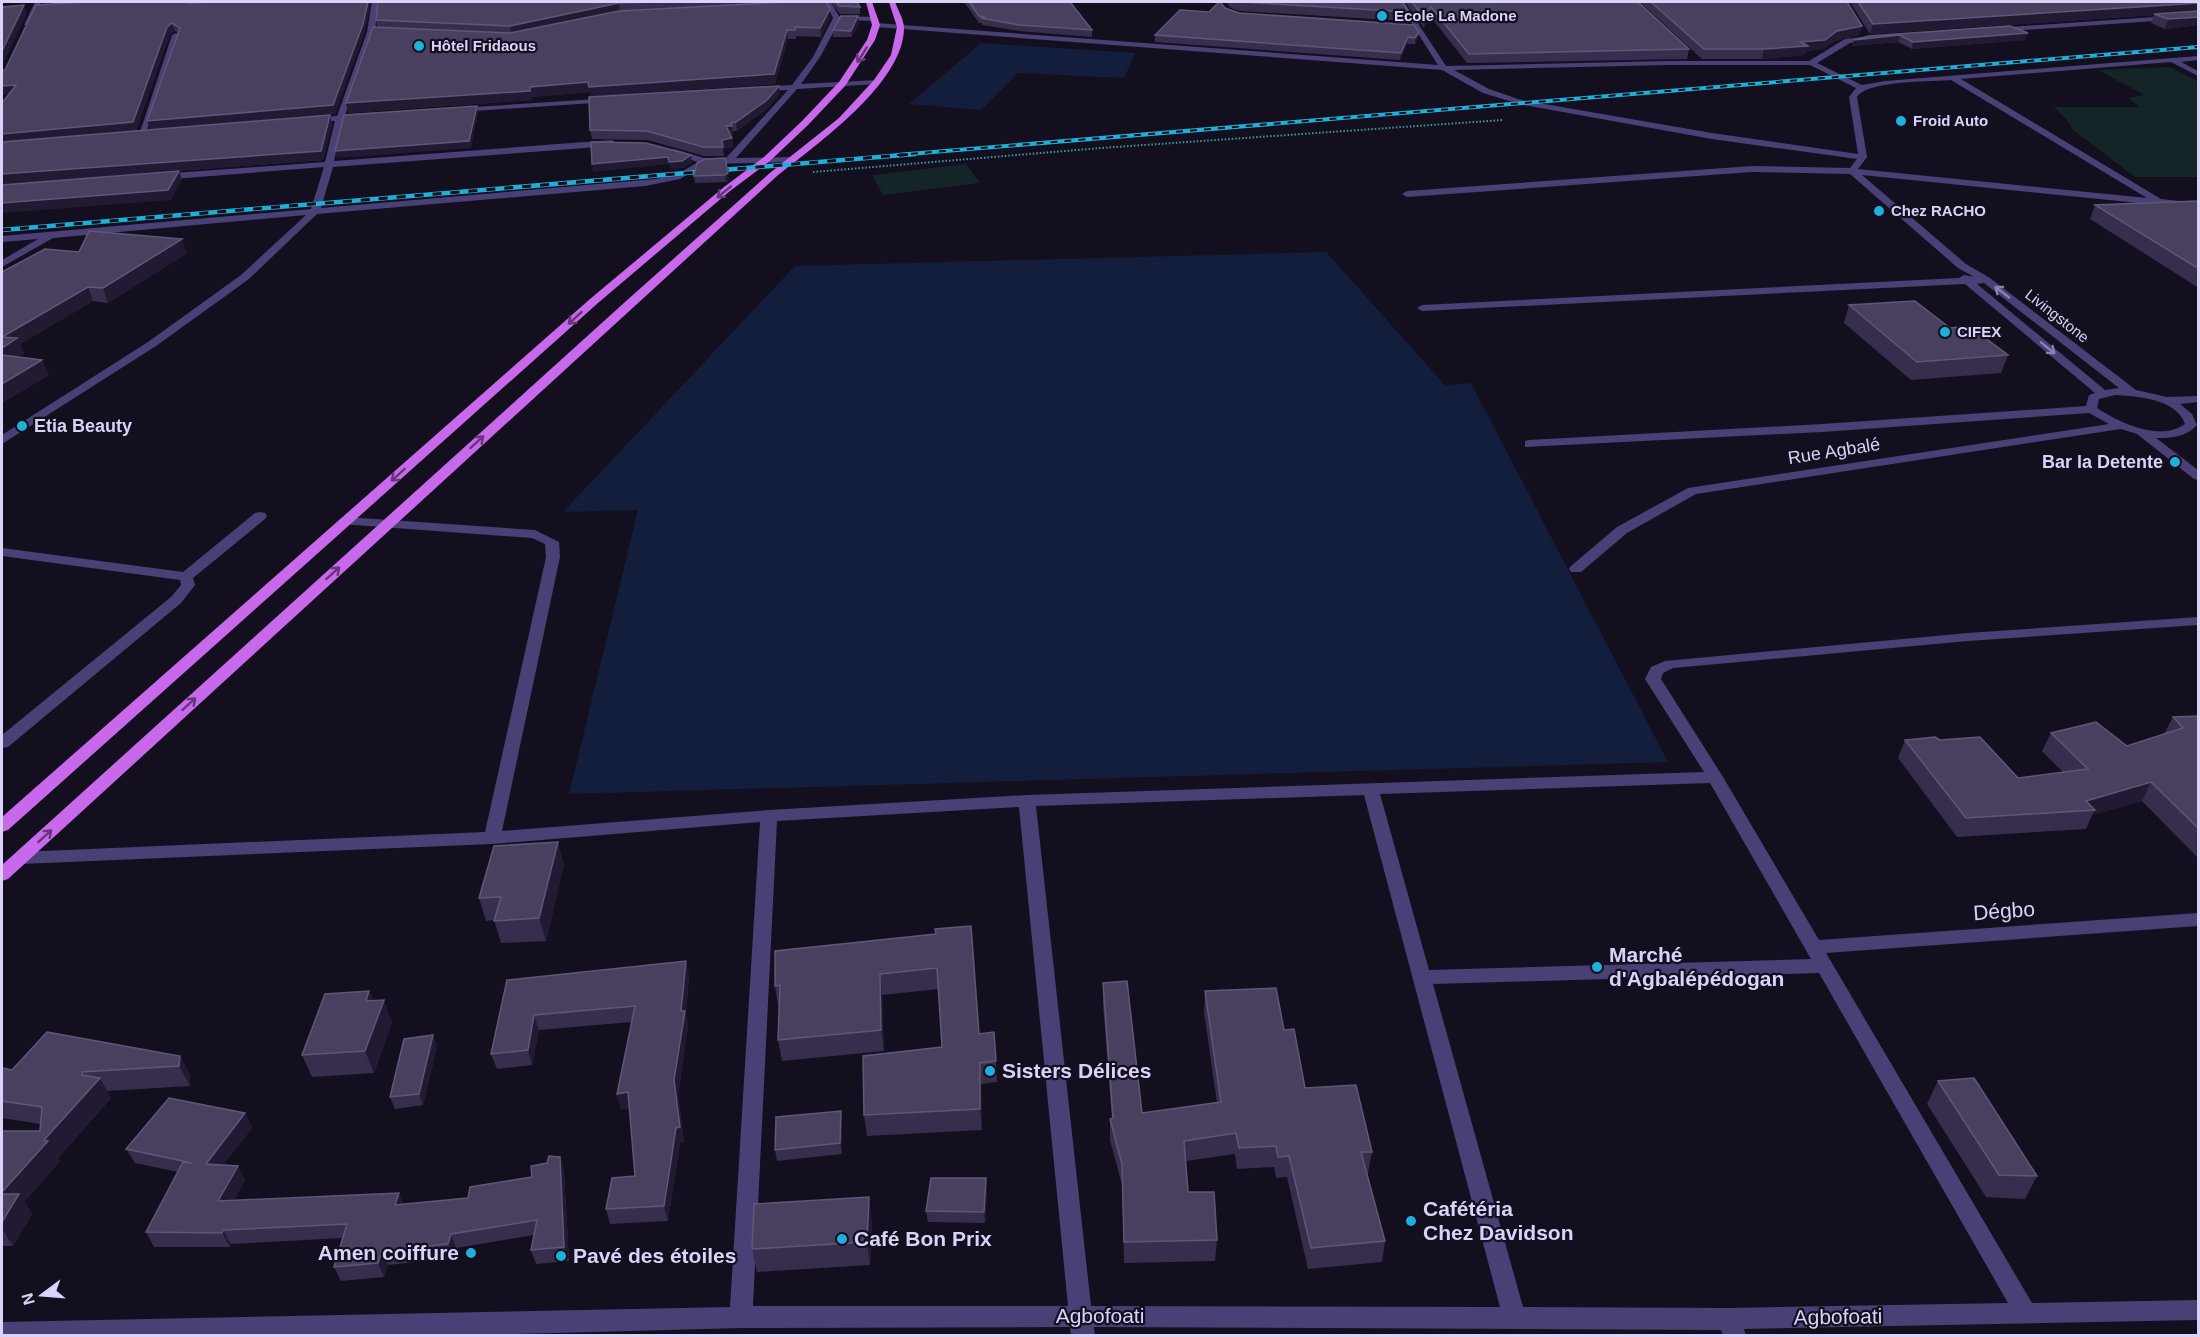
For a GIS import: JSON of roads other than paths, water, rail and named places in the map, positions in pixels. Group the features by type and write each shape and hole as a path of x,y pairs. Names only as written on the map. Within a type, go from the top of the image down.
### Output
{"main road":[{"path":"2,826 594,301 727,189 767,159 842,84 862,56 876,22 869,2"},
{"path":"2,875 774,174 842,120 877,82 895,55 901,27 892,2"}],"street":[{"path":"24,30 38,2"},
{"path":"2,441 152,344 245,276 313,214 319,204 340,118 371,32 375,2"},
{"path":"1401,2 1444,68 1486,91 1551,109 1712,136 1863,157"},
{"path":"800,4 828,3 837,18"},
{"path":"1984,30 2199,16"},
{"path":"837,18 901,27 1444,68 1810,63 1861,87"},
{"path":"729,160 793,87 828,41 837,18"},
{"path":"1406,26 1418,27"},
{"path":"1861,28 1867,38"},
{"path":"371,32 383,33"},
{"path":"142,133 176,35"},
{"path":"1810,63 1838,45 1879,37"},
{"path":"1692,56 1700,64"},
{"path":"1852,171 1863,157 1853,97 1855,91 1861,87 1886,83 2199,58"},
{"path":"2172,60 2199,74"},
{"path":"1953,78 2160,202"},
{"path":"746,90 877,82"},
{"path":"447,111 614,99"},
{"path":"305,121 375,116"},
{"path":"130,134 154,132"},
{"path":"153,177 625,143"},
{"path":"659,148 704,161 792,159"},
{"path":"2,239 313,214 656,181 693,172 704,161"},
{"path":"1407,194 1752,169 1852,171 2197,207"},
{"name":"Livingstone","path":"1852,171 1962,266 1986,280 2132,392"},
{"path":"2,264 53,234"},
{"path":"1962,266 1965,280"},
{"name":"Livingstone","path":"1965,280 2102,393"},
{"path":"1422,308 1986,280"},
{"path":"2192,423 2175,433 2140,432 2105,419 2091,409 2093,397 2102,393 2132,392 2165,401 2182,410 2192,423 2199,438"},
{"path":"2165,401 2199,399"},
{"name":"Rue Agbalé","path":"1529,444 1822,428 2091,409"},
{"name":"Rue Agbalé","path":"1576,569 1623,530 1694,491 2120,426"},
{"path":"2140,432 2199,476"},
{"path":"2,552 186,577 260,516"},
{"path":"346,521 535,534 552,542 553,557 492,838"},
{"path":"2,743 176,600 188,585 186,577"},
{"path":"2025,1312 1714,777 1653,679 1656,670 1670,664 1968,637 2199,621"},
{"path":"21,858 492,838 770,816 1027,801 1714,777"},
{"path":"1370,788 1514,1317"},
{"path":"1027,801 1083,1325"},
{"path":"741,1317 770,816"},
{"name":"Dégbo","path":"1812,947 2199,919"},
{"path":"1421,977 1824,966"},
{"name":"Agbofoati","path":"2,1333 401,1331 741,1317 1083,1325 1514,1317 1732,1327 2025,1312 2199,1310"}],"water":[{"path":"981,43 1135,53 1124,78 1018,73 981,110 909,104"},
{"path":"1326,252 1445,385 1471,383 1668,762 569,794 638,510 563,512 795,266"}],"railway":[{"path":"897,155 2198,47"},
{"path":"2,230 915,154"}],"place":[{"name":"Ecole La Madone","path":"1382,16"},
{"name":"Hôtel Fridaous","path":"419,46"},
{"name":"Froid Auto","path":"1901,121"},
{"name":"Chez RACHO","path":"1879,211"},
{"name":"CIFEX","path":"1945,332"},
{"name":"Etia Beauty","path":"22,426"},
{"name":"Bar la Detente","path":"2175,462"},
{"name":"Marché d'Agbalépédogan","path":"1597,967"},
{"name":"Sisters Délices","path":"990,1071"},
{"name":"Cafétéria Chez Davidson","path":"1411,1221"},
{"name":"Café Bon Prix","path":"842,1239"},
{"name":"Amen coiffure","path":"471,1253"},
{"name":"Pavé des étoiles","path":"561,1256"}]}
